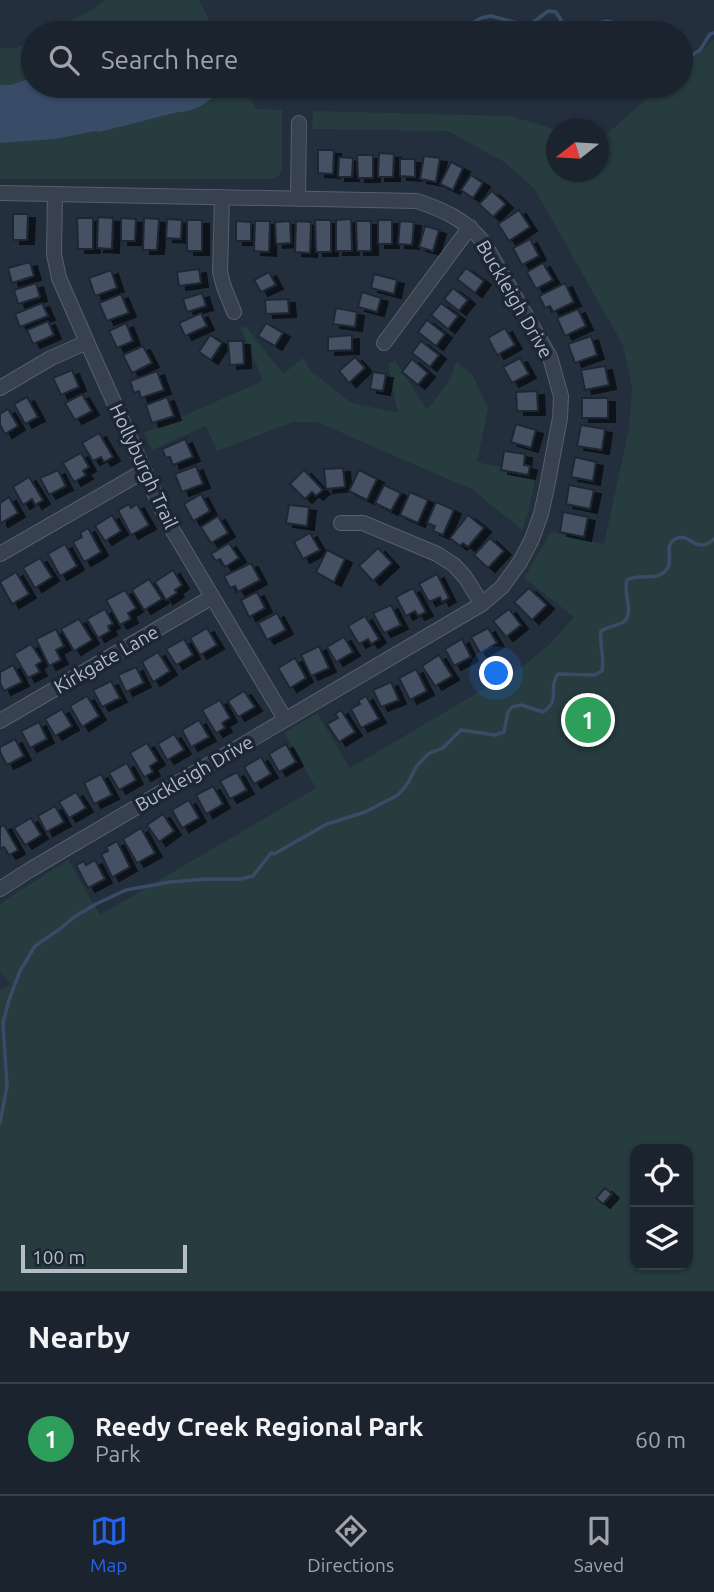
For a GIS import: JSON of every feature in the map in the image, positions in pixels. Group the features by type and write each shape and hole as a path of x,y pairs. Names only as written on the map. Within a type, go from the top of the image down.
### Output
{"street":[{"path":"298,199 299,123"},
{"name":"Buckleigh Drive","path":"0,193 417,201 438,208 457,217 484,243 550,357 561,396 560,418 541,514 533,539 502,587 482,604 0,889"},
{"name":"Hollyburgh Trail","path":"55,194 54,254 59,278 87,342 166,519 285,719"},
{"path":"222,197 220,272 234,312"},
{"path":"384,343 470,227"},
{"path":"0,388 51,358 87,342"},
{"path":"0,554 144,471"},
{"path":"341,523 363,523 437,554 454,565 465,577 482,604"},
{"name":"Kirkgate Lane","path":"0,721 212,597"}],"green space":[{"path":"106,0 199,0 210,21 70,21"},
{"path":"714,39 714,1291 0,1291 0,990 11,984 0,972 0,905 68,860 100,915 316,788 284,733 317,713 350,768 522,667 550,644 574,617 524,578 551,532 604,544 629,428 632,389 623,345 534,188 504,162 448,131 312,129 313,111 511,116 546,127 546,182 609,182 609,132 647,98 693,98 693,57"},
{"path":"21,46 21,98 250,98 256,109 282,110 282,169 279,176 272,179 0,179 0,48"},
{"path":"246,326 283,374 303,358 311,371 351,403 398,413 388,364 395,360 427,410 450,379 456,362 472,374 488,408 477,462 536,475 522,530 473,490 317,422 293,422 217,451 206,426 152,450 144,433 263,381 241,329"}],"water":[{"path":"21,81 21,98 211,98 194,109 99,132 0,143 0,85"}],"building":[{"path":"318,150 334,150 333,174 318,173"},
{"path":"379,153 394,154 393,177 378,177"},
{"path":"357,155 373,155 373,178 358,178"},
{"path":"424,156 440,158 436,182 420,179"},
{"path":"339,157 353,158 352,177 338,177"},
{"path":"400,159 415,159 415,177 400,176"},
{"path":"451,162 463,168 453,190 440,184"},
{"path":"471,175 483,183 473,198 461,190"},
{"path":"492,191 506,204 493,217 479,204"},
{"path":"519,210 530,227 509,241 498,224"},
{"path":"13,214 28,214 27,240 13,240"},
{"path":"98,217 113,218 112,249 97,248"},
{"path":"77,218 93,218 93,249 78,249"},
{"path":"121,218 136,219 135,241 121,241"},
{"path":"144,218 159,219 157,250 143,250"},
{"path":"167,219 182,220 181,239 166,238"},
{"path":"351,219 352,251 336,251 336,220"},
{"path":"187,220 202,220 202,251 187,251"},
{"path":"315,220 331,220 331,252 316,252"},
{"path":"378,220 392,220 392,244 378,244"},
{"path":"236,221 251,222 251,241 236,241"},
{"path":"255,221 270,221 269,252 254,251"},
{"path":"290,221 291,243 276,244 275,222"},
{"path":"296,221 311,222 310,253 295,252"},
{"path":"356,221 371,221 371,251 357,251"},
{"path":"400,221 414,222 412,245 398,244"},
{"path":"425,226 439,230 433,251 419,247"},
{"path":"530,239 539,256 522,265 513,248"},
{"path":"30,262 34,276 12,283 8,268"},
{"path":"543,263 553,280 536,289 527,272"},
{"path":"466,268 484,281 475,293 457,279"},
{"path":"199,269 201,283 179,286 177,272"},
{"path":"111,270 117,288 95,296 89,278"},
{"path":"269,272 276,285 261,292 254,280"},
{"path":"374,274 397,280 394,294 371,288"},
{"path":"36,283 40,297 18,304 14,290"},
{"path":"565,283 574,302 553,312 550,306 545,308 539,296"},
{"path":"453,288 468,300 459,311 444,299"},
{"path":"362,292 381,298 377,312 358,307"},
{"path":"202,293 206,306 187,312 183,299"},
{"path":"121,294 129,313 107,321 99,303"},
{"path":"288,299 289,313 266,314 265,300"},
{"path":"42,303 48,316 20,327 15,314"},
{"path":"441,303 458,316 448,329 431,315"},
{"path":"336,308 357,312 355,327 333,324"},
{"path":"578,309 586,326 565,336 557,318"},
{"path":"201,313 207,326 185,336 179,323"},
{"path":"427,320 445,334 436,346 418,332"},
{"path":"48,321 54,335 33,344 27,330"},
{"path":"126,323 133,341 117,348 109,331"},
{"path":"266,323 283,333 275,346 258,336"},
{"path":"505,328 515,345 497,355 488,338"},
{"path":"210,335 222,343 211,360 199,352"},
{"path":"352,335 352,350 328,351 328,337"},
{"path":"591,336 597,355 575,363 568,344"},
{"path":"228,341 243,341 244,364 230,365"},
{"path":"421,341 439,355 430,367 412,353"},
{"path":"143,346 152,363 132,373 123,355"},
{"path":"355,357 365,368 349,383 339,371"},
{"path":"520,358 529,374 512,383 503,367"},
{"path":"412,359 428,373 418,385 402,372"},
{"path":"605,366 609,385 585,390 581,370"},
{"path":"72,370 79,387 61,395 53,378"},
{"path":"157,371 164,390 141,398 139,391 134,393 130,381"},
{"path":"373,372 386,374 383,391 370,389"},
{"path":"537,391 538,411 517,411 516,392"},
{"path":"82,394 92,411 75,420 65,403"},
{"path":"27,397 38,417 25,424 14,404"},
{"path":"167,397 174,416 152,423 146,405"},
{"path":"582,398 608,398 608,418 582,418"},
{"path":"8,409 18,426 5,434 0,425 0,414"},
{"path":"516,424 536,430 531,448 511,442"},
{"path":"581,425 605,429 602,450 577,446"},
{"path":"99,433 113,457 104,462 101,457 93,461 82,443"},
{"path":"185,439 193,457 173,465 162,449"},
{"path":"504,451 525,454 524,465 530,466 528,475 501,470"},
{"path":"81,453 89,467 83,471 86,475 74,482 63,463"},
{"path":"575,457 596,462 593,481 571,477"},
{"path":"196,466 203,484 182,492 175,474"},
{"path":"343,468 345,487 326,489 324,469"},
{"path":"58,470 66,486 49,495 40,478"},
{"path":"304,470 323,490 316,496 312,492 305,499 290,484"},
{"path":"359,470 377,479 367,500 349,491"},
{"path":"29,477 43,500 35,505 32,499 23,505 13,487"},
{"path":"384,485 401,493 391,511 375,503"},
{"path":"569,485 594,490 590,509 566,504"},
{"path":"410,492 428,500 418,523 400,515"},
{"path":"201,494 210,511 193,521 184,504"},
{"path":"9,497 18,513 1,523 0,503"},
{"path":"436,502 454,510 443,535 433,531 435,526 427,523"},
{"path":"129,504 131,508 137,504 149,525 131,535 118,510"},
{"path":"289,505 309,507 307,526 286,523"},
{"path":"563,512 588,517 584,537 560,532"},
{"path":"112,515 121,531 105,541 95,526"},
{"path":"468,515 484,528 468,547 463,543 460,546 450,538"},
{"path":"218,516 228,533 211,543 201,527"},
{"path":"88,528 101,552 84,562 73,542 82,537 80,533"},
{"path":"310,533 320,550 303,559 294,542"},
{"path":"490,538 504,551 488,568 474,555"},
{"path":"229,543 239,558 225,567 220,559 216,561 211,554"},
{"path":"65,544 77,566 60,576 48,554"},
{"path":"378,548 392,563 373,581 359,566"},
{"path":"327,550 345,559 334,582 316,572"},
{"path":"40,558 52,577 35,588 23,568"},
{"path":"251,563 260,580 238,592 235,586 230,588 224,576"},
{"path":"173,570 182,585 175,590 177,593 166,600 155,582"},
{"path":"16,572 29,594 12,604 0,582"},
{"path":"437,574 449,598 442,602 440,597 429,602 419,584"},
{"path":"149,579 162,599 144,610 132,590"},
{"path":"413,588 426,612 418,616 415,611 406,616 396,597"},
{"path":"529,588 547,605 532,620 514,602"},
{"path":"125,590 136,608 128,613 131,619 120,625 106,600"},
{"path":"257,592 265,608 249,617 241,600"},
{"path":"391,605 401,625 384,633 373,613"},
{"path":"105,609 113,624 108,626 110,631 98,638 87,619"},
{"path":"509,609 521,625 506,637 493,621"},
{"path":"277,613 286,630 267,640 258,623"},
{"path":"365,616 379,639 371,644 368,639 359,644 348,626"},
{"path":"79,619 92,640 74,651 61,629"},
{"path":"207,628 217,645 200,655 190,638"},
{"path":"488,628 497,643 480,653 471,637"},
{"path":"56,629 64,646 56,650 61,660 49,666 36,639"},
{"path":"344,637 353,652 336,662 327,647"},
{"path":"184,639 193,655 176,665 166,649"},
{"path":"462,639 471,657 454,666 445,649"},
{"path":"31,644 42,661 36,665 40,672 28,678 14,654"},
{"path":"319,646 329,668 311,676 301,655"},
{"path":"158,652 170,671 153,682 142,662"},
{"path":"439,655 452,676 435,686 422,666"},
{"path":"295,658 306,678 290,688 278,668"},
{"path":"13,665 22,682 4,691 0,683 0,672"},
{"path":"136,667 144,683 126,692 118,675"},
{"path":"416,669 427,691 410,700 399,678"},
{"path":"111,681 120,698 102,707 93,690"},
{"path":"391,682 399,700 381,707 373,690"},
{"path":"244,691 255,707 238,717 228,701"},
{"path":"87,696 99,716 82,727 70,706"},
{"path":"366,696 379,719 361,728 351,709 360,704 358,701"},
{"path":"220,700 230,718 222,723 225,728 216,733 202,710"},
{"path":"62,709 72,726 55,736 45,719"},
{"path":"341,710 355,732 339,742 327,724 338,718 335,714"},
{"path":"199,720 209,737 191,747 182,730"},
{"path":"39,722 47,739 30,748 21,731"},
{"path":"174,734 184,750 167,760 158,744"},
{"path":"15,739 24,756 7,765 0,747"},
{"path":"147,743 158,761 150,766 153,772 144,777 130,753"},
{"path":"286,744 296,762 279,772 269,754"},
{"path":"261,757 271,774 254,784 244,767"},
{"path":"127,763 136,780 119,790 109,773"},
{"path":"237,772 247,790 230,799 220,781"},
{"path":"101,774 112,795 94,804 84,783"},
{"path":"213,786 223,804 206,814 196,795"},
{"path":"76,792 86,808 69,818 59,802"},
{"path":"189,800 199,818 182,828 172,810"},
{"path":"55,806 64,822 46,832 38,816"},
{"path":"163,814 174,831 159,842 147,825"},
{"path":"31,818 41,835 25,845 14,828"},
{"path":"4,825 18,850 9,855 4,847 0,849 0,827"},
{"path":"141,828 155,853 137,863 123,839"},
{"path":"117,841 130,867 112,877 101,854 108,851 106,847"},
{"path":"95,860 105,879 88,888 76,865 84,861 86,865"},
{"path":"605,1188 612,1194 603,1204 596,1198"}],"waterway":[{"path":"535,21 548,11 556,12 562,21"},
{"path":"476,21 491,16 510,21"},
{"path":"604,21 609,21"},
{"path":"693,54 700,50 710,34 714,33"},
{"path":"0,1123 7,1086 3,1023 20,971 35,946 74,917 126,890 170,882 241,879 253,876 271,853 274,854 327,824 365,812 398,795 428,754 443,748 461,730 495,735 504,732 508,712 512,707 521,705 543,712 552,703 558,674 595,675 602,671 601,631 626,619 627,580 663,573 669,565 670,545 675,539 685,538 702,545 714,539"}],"place":[{"name":"Reedy Creek Regional Park","path":"588,720"}]}
